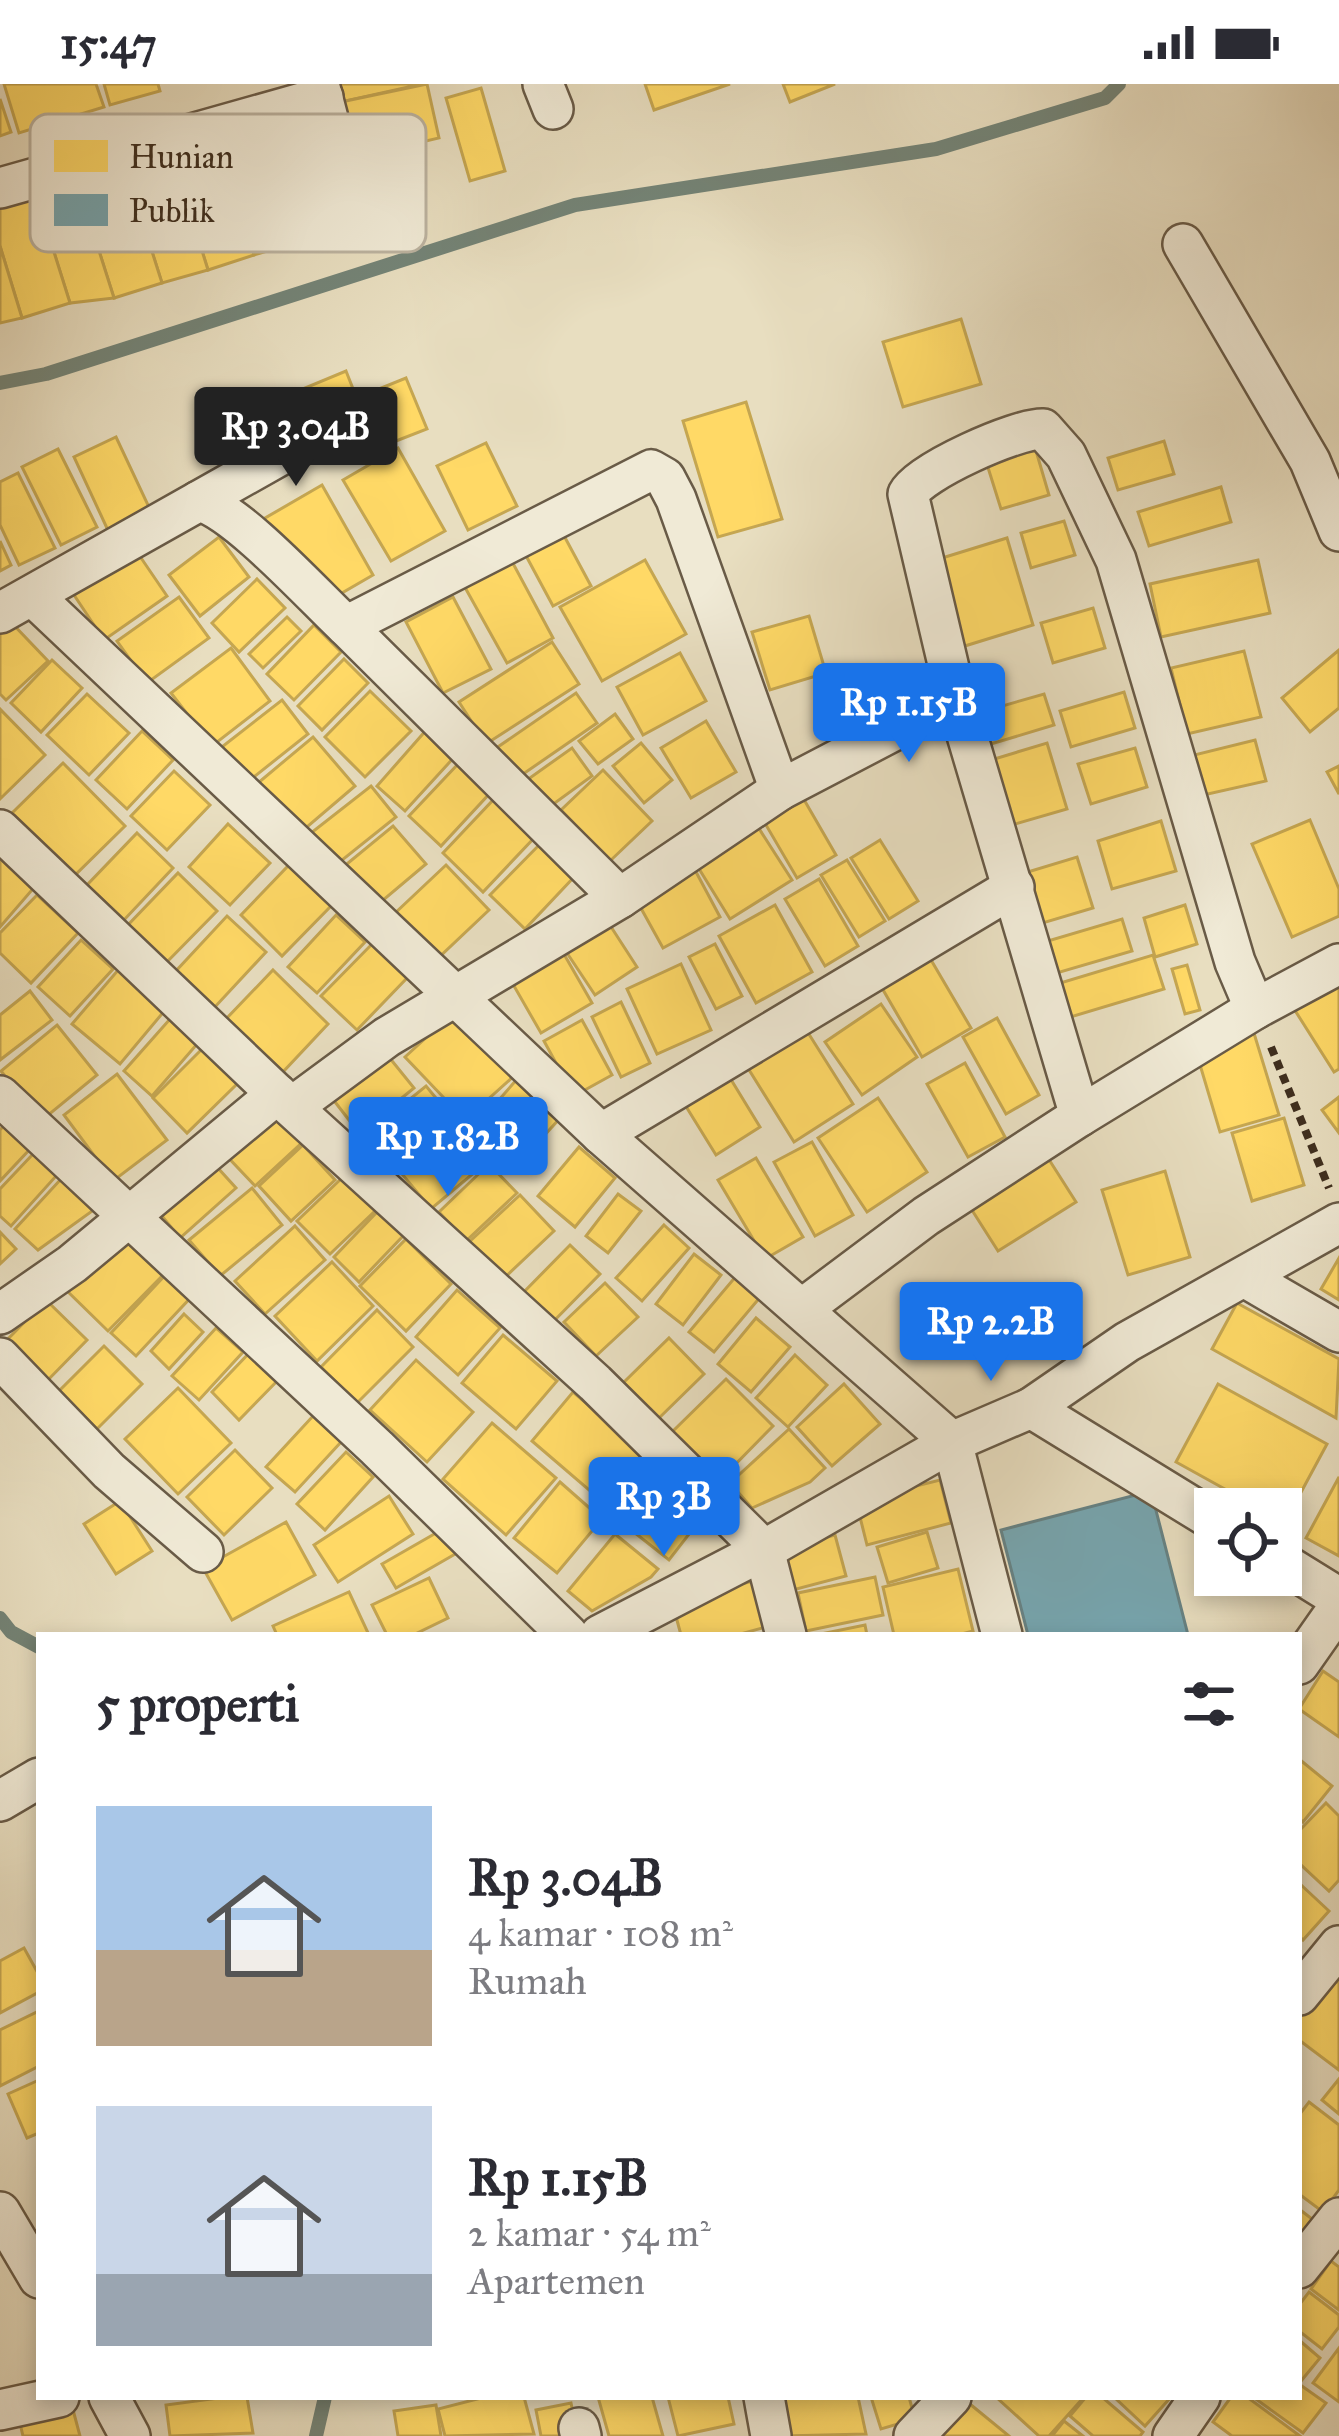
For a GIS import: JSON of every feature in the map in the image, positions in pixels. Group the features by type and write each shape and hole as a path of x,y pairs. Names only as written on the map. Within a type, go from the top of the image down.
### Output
{"street":[{"path":"242,114 321,90"},
{"path":"0,188 30,179"},
{"path":"1183,244 1310,461 1339,531"},
{"path":"368,421 293,448 16,604 601,1134 952,1442 1001,1632"},
{"path":"1080,1116 956,698 907,499 914,484 1021,433 1043,429 1066,455 1116,560 1235,962 1255,1009"},
{"path":"346,626 651,470 665,478 676,499 780,790"},
{"path":"199,501 211,504 246,533 346,626 620,898"},
{"path":"0,1314 285,1100 620,898 780,790 956,698"},
{"path":"0,830 285,1100 595,1383 764,1550 785,1632"},
{"path":"601,1134 1014,887"},
{"path":"802,1309 926,1216 1080,1116 1255,1009 1339,964"},
{"path":"0,1096 565,1632"},
{"path":"606,1632 764,1550 952,1442 1031,1408 1127,1342 1246,1278 1335,1207"},
{"path":"1246,1278 1339,1332"},
{"path":"0,1358 109,1472 203,1552"},
{"path":"1031,1408 1194,1508"},
{"path":"1302,1576 1339,1602 1302,1659"},
{"path":"0,1801 36,1780"},
{"path":"1302,1991 1339,1946"},
{"path":"0,2212 36,2273"},
{"path":"1302,2264 1339,2218"},
{"path":"0,2410 45,2400"},
{"path":"111,2400 130,2436"},
{"path":"765,2400 771,2436"},
{"path":"914,2436 948,2400"},
{"path":"1172,2436 1198,2400"}],"path":[{"path":"1255,1009 1335,1207"}],"building: Hunian":[{"path":"4,84 96,84 104,107 81,114 30,114 30,130 19,133"},
{"path":"104,84 158,84 160,91 110,105"},
{"path":"337,84 422,84 341,102"},
{"path":"427,84 439,138 426,141 426,114 344,114 341,102"},
{"path":"645,84 730,84 654,110"},
{"path":"783,84 835,84 790,102"},
{"path":"481,88 505,171 470,181 446,98"},
{"path":"0,99 11,132 0,136"},
{"path":"30,197 30,252 54,252 70,303 22,318 0,246 0,207"},
{"path":"0,246 22,318 0,323"},
{"path":"54,252 99,252 114,298 70,303"},
{"path":"99,252 152,252 162,283 114,298"},
{"path":"152,252 202,252 208,270 162,283"},
{"path":"202,252 253,252 254,255 208,270"},
{"path":"961,319 981,384 903,407 883,342"},
{"path":"346,371 359,404 300,427 288,395"},
{"path":"406,378 427,429 396,441 376,390"},
{"path":"746,402 782,519 718,537 683,421"},
{"path":"116,437 155,520 112,539 74,457"},
{"path":"1164,441 1174,474 1118,490 1108,458"},
{"path":"486,443 517,506 468,530 437,466"},
{"path":"1034,444 1049,495 1001,509 985,458"},
{"path":"398,448 445,531 391,561 343,480"},
{"path":"58,449 97,527 61,545 22,467"},
{"path":"18,473 55,548 19,565 0,525 0,482"},
{"path":"322,485 373,575 328,601 260,521"},
{"path":"1221,487 1231,522 1149,546 1138,512"},
{"path":"1064,521 1075,555 1031,568 1021,533"},
{"path":"562,532 591,586 553,606 524,552"},
{"path":"219,537 249,577 200,616 169,575"},
{"path":"1007,538 1033,625 955,649 929,562"},
{"path":"0,541 11,565 0,571"},
{"path":"137,552 167,596 104,640 74,595"},
{"path":"509,556 553,638 507,663 462,582"},
{"path":"645,560 686,634 602,681 560,607"},
{"path":"1258,560 1270,613 1161,637 1150,584"},
{"path":"257,579 285,608 239,652 212,623"},
{"path":"179,597 209,638 147,683 117,641"},
{"path":"453,597 491,669 443,693 406,622"},
{"path":"1093,608 1105,648 1053,663 1041,623"},
{"path":"809,616 826,673 770,690 752,632"},
{"path":"287,617 301,631 263,668 249,654"},
{"path":"7,618 48,661 6,700 0,694 0,622"},
{"path":"314,625 341,652 294,700 267,674"},
{"path":"552,642 579,684 486,744 459,702"},
{"path":"231,648 270,701 212,746 171,693"},
{"path":"1339,650 1339,708 1310,732 1282,698"},
{"path":"1244,651 1261,717 1187,734 1171,668"},
{"path":"680,653 706,701 643,735 617,687"},
{"path":"344,659 368,683 322,730 298,706"},
{"path":"52,660 82,688 41,732 11,703"},
{"path":"370,691 411,731 365,777 325,737"},
{"path":"1124,692 1135,728 1071,747 1060,711"},
{"path":"576,693 597,723 513,781 492,751"},
{"path":"87,694 129,733 89,775 47,735"},
{"path":"1044,694 1054,725 988,745 978,713"},
{"path":"282,700 308,734 245,784 218,750"},
{"path":"0,709 45,755 0,799"},
{"path":"615,714 633,739 598,764 579,741"},
{"path":"706,721 736,772 691,798 661,748"},
{"path":"429,727 458,753 405,811 377,786"},
{"path":"142,731 173,760 127,809 96,780"},
{"path":"313,737 355,786 300,833 258,783"},
{"path":"1255,740 1266,781 1199,796 1190,756"},
{"path":"641,743 672,780 644,803 613,766"},
{"path":"1047,743 1067,809 998,829 978,764"},
{"path":"572,748 592,776 548,808 527,780"},
{"path":"1135,748 1147,787 1091,804 1078,764"},
{"path":"63,763 125,826 71,879 10,815"},
{"path":"459,763 491,792 441,846 409,816"},
{"path":"1339,766 1339,794 1327,772"},
{"path":"603,770 652,821 610,861 561,810"},
{"path":"174,771 210,805 167,850 131,816"},
{"path":"371,786 396,817 336,865 311,833"},
{"path":"799,791 836,855 797,878 759,813"},
{"path":"495,798 535,837 483,892 443,853"},
{"path":"749,813 792,880 730,919 688,851"},
{"path":"1310,820 1339,889 1339,916 1292,937 1252,844"},
{"path":"1161,821 1176,871 1112,889 1098,841"},
{"path":"228,824 270,863 230,905 189,867"},
{"path":"393,826 426,864 375,907 342,868"},
{"path":"137,833 173,868 124,920 87,885"},
{"path":"880,840 918,901 889,919 851,858"},
{"path":"541,843 575,876 525,929 490,895"},
{"path":"5,854 38,883 0,927 0,861"},
{"path":"1077,857 1093,908 1036,925 1021,874"},
{"path":"847,860 885,921 859,937 821,875"},
{"path":"289,865 331,906 282,956 241,915"},
{"path":"446,865 489,910 435,961 393,915"},
{"path":"695,870 720,917 663,948 637,901"},
{"path":"178,873 217,911 165,964 126,927"},
{"path":"819,879 858,946 825,966 785,899"},
{"path":"37,895 78,933 31,983 0,953 0,933"},
{"path":"775,905 812,972 756,1003 719,936"},
{"path":"1185,905 1197,944 1155,957 1144,918"},
{"path":"336,915 365,942 317,993 288,967"},
{"path":"227,916 266,952 214,1008 175,972"},
{"path":"604,916 637,967 595,995 561,944"},
{"path":"1122,919 1132,951 1050,975 1041,943"},
{"path":"81,940 113,969 70,1016 38,987"},
{"path":"557,942 592,1003 541,1033 506,972"},
{"path":"372,944 407,978 357,1030 321,996"},
{"path":"715,944 742,996 716,1009 689,957"},
{"path":"924,948 971,1028 922,1057 875,976"},
{"path":"1153,955 1164,989 1057,1021 1047,987"},
{"path":"681,964 711,1030 657,1054 627,989"},
{"path":"1187,965 1200,1010 1185,1014 1172,969"},
{"path":"119,969 166,1009 120,1064 72,1024"},
{"path":"273,970 328,1024 281,1074 225,1020"},
{"path":"1339,970 1339,1069 1334,1072 1289,1001"},
{"path":"30,991 52,1020 0,1060 0,1015"},
{"path":"621,1002 650,1063 621,1077 592,1017"},
{"path":"881,1004 917,1057 862,1095 825,1042"},
{"path":"454,1012 514,1076 465,1120 405,1057"},
{"path":"997,1018 1039,1095 1006,1114 963,1037"},
{"path":"170,1019 198,1043 152,1096 124,1071"},
{"path":"582,1020 612,1075 574,1096 544,1041"},
{"path":"800,1020 853,1104 794,1142 741,1057"},
{"path":"57,1025 97,1075 41,1121 1,1071"},
{"path":"1253,1030 1279,1115 1220,1132 1195,1048"},
{"path":"380,1046 414,1088 359,1133 325,1089"},
{"path":"202,1049 237,1084 187,1133 153,1098"},
{"path":"965,1063 1005,1137 968,1157 927,1084"},
{"path":"727,1073 760,1127 716,1155 682,1100"},
{"path":"117,1074 167,1140 113,1181 64,1115"},
{"path":"518,1078 561,1117 512,1171 470,1133"},
{"path":"426,1086 488,1161 431,1209 368,1133"},
{"path":"1339,1097 1339,1133 1322,1110"},
{"path":"878,1098 927,1172 867,1212 818,1138"},
{"path":"275,1102 307,1138 255,1186 222,1151"},
{"path":"1284,1118 1304,1185 1252,1201 1232,1133"},
{"path":"6,1123 31,1148 0,1181 0,1130"},
{"path":"812,1142 853,1215 815,1236 774,1162"},
{"path":"303,1145 335,1180 291,1221 259,1186"},
{"path":"579,1147 615,1178 575,1227 538,1196"},
{"path":"1041,1147 1076,1202 998,1251 963,1196"},
{"path":"33,1154 57,1175 11,1226 0,1216 0,1189"},
{"path":"207,1156 236,1188 180,1238 152,1204"},
{"path":"756,1158 803,1237 765,1259 718,1180"},
{"path":"489,1164 517,1193 466,1241 439,1212"},
{"path":"1165,1171 1190,1257 1128,1275 1102,1190"},
{"path":"343,1177 376,1210 330,1254 297,1221"},
{"path":"61,1179 95,1209 38,1250 15,1229"},
{"path":"252,1188 282,1225 220,1276 189,1240"},
{"path":"618,1194 641,1211 608,1253 586,1236"},
{"path":"520,1195 554,1231 502,1280 468,1243"},
{"path":"379,1210 404,1235 359,1282 334,1257"},
{"path":"122,1225 168,1270 108,1331 62,1286"},
{"path":"664,1225 689,1248 642,1301 616,1278"},
{"path":"295,1226 325,1260 265,1314 235,1281"},
{"path":"0,1232 16,1249 0,1264"},
{"path":"406,1239 451,1284 406,1331 360,1286"},
{"path":"570,1245 600,1274 549,1326 519,1297"},
{"path":"694,1254 721,1275 683,1325 656,1304"},
{"path":"1339,1258 1339,1300 1321,1289"},
{"path":"332,1262 373,1306 317,1361 275,1316"},
{"path":"170,1270 195,1293 136,1356 111,1333"},
{"path":"737,1275 762,1295 714,1352 689,1332"},
{"path":"605,1283 638,1317 596,1356 564,1322"},
{"path":"457,1290 500,1328 458,1375 416,1337"},
{"path":"46,1300 87,1340 47,1381 6,1341"},
{"path":"1237,1303 1339,1359 1336,1418 1212,1349"},
{"path":"377,1310 413,1347 357,1403 321,1367"},
{"path":"184,1314 203,1332 169,1369 151,1351"},
{"path":"756,1318 790,1347 751,1392 718,1364"},
{"path":"216,1328 243,1352 199,1400 172,1376"},
{"path":"503,1335 557,1381 516,1429 462,1383"},
{"path":"669,1338 704,1374 656,1421 620,1386"},
{"path":"104,1346 142,1384 97,1429 59,1391"},
{"path":"254,1348 282,1376 239,1420 212,1392"},
{"path":"795,1355 827,1385 788,1427 756,1398"},
{"path":"416,1360 473,1412 427,1462 370,1410"},
{"path":"726,1379 773,1426 719,1481 671,1433"},
{"path":"844,1384 880,1424 832,1466 797,1427"},
{"path":"1218,1384 1327,1444 1302,1490 1223,1488 1176,1462"},
{"path":"178,1388 231,1443 178,1494 125,1439"},
{"path":"573,1392 645,1453 603,1502 532,1441"},
{"path":"313,1416 341,1442 295,1492 266,1467"},
{"path":"492,1423 556,1478 506,1535 443,1479"},
{"path":"789,1429 825,1468 810,1482 752,1508 730,1483"},
{"path":"235,1450 272,1488 224,1535 187,1497"},
{"path":"346,1452 373,1477 325,1530 297,1504"},
{"path":"1339,1477 1339,1556 1306,1538"},
{"path":"940,1480 951,1523 867,1545 856,1501"},
{"path":"676,1481 710,1507 669,1560 635,1533"},
{"path":"560,1482 602,1519 557,1573 514,1538"},
{"path":"389,1496 413,1534 338,1582 314,1545"},
{"path":"120,1501 152,1551 116,1574 84,1524"},
{"path":"286,1522 315,1575 232,1620 203,1568"},
{"path":"443,1529 457,1553 396,1588 382,1564"},
{"path":"927,1532 938,1568 888,1583 877,1547"},
{"path":"615,1534 658,1569 592,1611 568,1591"},
{"path":"835,1535 846,1576 789,1591 778,1550"},
{"path":"958,1569 973,1631 893,1632 883,1587"},
{"path":"875,1577 883,1615 806,1631 798,1593"},
{"path":"429,1578 448,1618 419,1632 386,1632 372,1605"},
{"path":"753,1581 766,1627 748,1632 680,1632 672,1602"},
{"path":"349,1592 368,1632 276,1632 273,1626"},
{"path":"865,1625 866,1632 831,1632"},
{"path":"1323,1671 1339,1682 1339,1737 1302,1711"},
{"path":"1302,1761 1332,1786 1302,1821"},
{"path":"1326,1803 1339,1816 1339,1880 1329,1891 1302,1866 1302,1828"},
{"path":"1302,1886 1329,1911 1302,1939"},
{"path":"24,1948 36,1970 36,1994 0,2013 0,1961"},
{"path":"1322,1970 1339,1983 1339,2070 1302,2042 1302,1997"},
{"path":"36,2012 36,2068 0,2086 0,2030"},
{"path":"1339,2079 1339,2114 1322,2100"},
{"path":"36,2081 36,2134 27,2138 8,2094"},
{"path":"1309,2102 1339,2125 1339,2190 1323,2212 1302,2196 1302,2111"},
{"path":"1302,2211 1316,2222 1302,2241"},
{"path":"1331,2261 1339,2267 1339,2310 1311,2289"},
{"path":"1309,2292 1339,2315 1339,2327 1322,2349 1302,2333 1302,2301"},
{"path":"1302,2343 1320,2358 1302,2380"},
{"path":"1339,2348 1339,2402 1313,2383"},
{"path":"1302,2386 1326,2403 1303,2433 1257,2400 1302,2400"},
{"path":"248,2400 253,2433 170,2436 166,2405"},
{"path":"473,2400 525,2400 534,2434 445,2436 438,2409"},
{"path":"599,2400 653,2400 663,2436 609,2436"},
{"path":"669,2400 729,2400 734,2424 678,2436"},
{"path":"775,2400 859,2400 866,2434 782,2436"},
{"path":"872,2400 910,2400 915,2419 881,2429"},
{"path":"965,2400 1009,2436 935,2436"},
{"path":"999,2400 1081,2400 1049,2436 1039,2436"},
{"path":"1083,2400 1106,2400 1143,2432 1140,2436 1093,2436 1070,2416"},
{"path":"1117,2400 1168,2400 1145,2426"},
{"path":"1229,2400 1251,2400 1300,2436 1232,2436 1213,2422"},
{"path":"571,2403 578,2436 541,2436 536,2410"},
{"path":"436,2405 441,2436 398,2436 394,2411"},
{"path":"72,2406 80,2436 23,2436 19,2419"},
{"path":"1064,2421 1083,2436 1052,2436"}],"building: Publik":[{"path":"1151,1491 1187,1632 1027,1632 1001,1530"}],"waterway":[{"path":"0,383 46,374 575,205 936,149 1105,98 1119,84"},
{"path":"0,1618 11,1632 36,1645"},
{"path":"316,2436 324,2400"}]}
